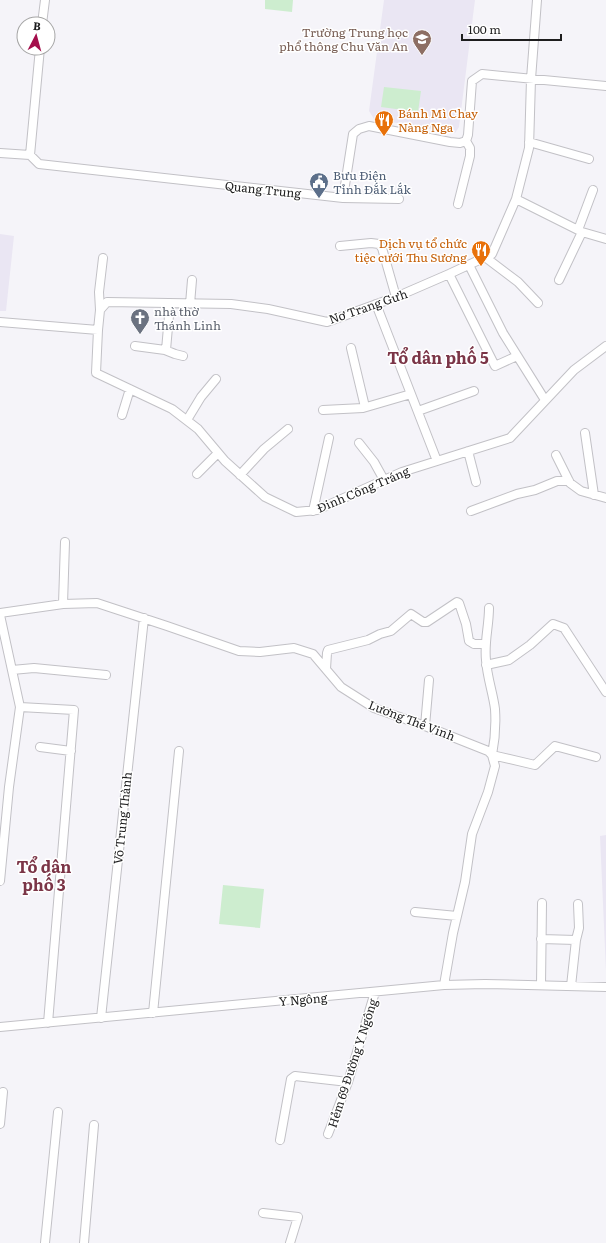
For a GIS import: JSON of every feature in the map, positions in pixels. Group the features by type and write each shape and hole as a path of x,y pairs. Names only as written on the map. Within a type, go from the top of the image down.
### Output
{"street":[{"path":"43,16 44,0"},
{"name":"Nơ Trang Gưh","path":"100,310 107,302 231,304 268,309 327,322 396,297 492,254 516,199 529,148 537,0"},
{"path":"30,155 39,56"},
{"path":"344,198 353,134 359,128 369,126 460,143 466,140 468,135 472,81 482,74 606,86"},
{"path":"458,204 470,156 470,148 466,140"},
{"path":"529,142 589,159"},
{"name":"Quang Trung","path":"0,153 30,155 39,164 344,198 399,199"},
{"path":"559,280 580,231 592,190"},
{"path":"516,199 580,231 606,239"},
{"path":"340,246 371,243 379,244 382,248 396,297"},
{"path":"485,257 518,282 538,303"},
{"path":"0,322 98,330 100,310 99,292 103,258"},
{"path":"468,265 503,333 545,400"},
{"path":"449,274 495,366 517,356"},
{"path":"190,304 192,280"},
{"path":"166,350 170,304"},
{"path":"376,304 437,461"},
{"name":"Đinh Công Tráng","path":"98,330 96,372 172,409 198,429 225,461 265,497 296,512 317,510 402,472 510,438 574,370 606,346"},
{"path":"135,346 166,350 183,356"},
{"path":"351,348 365,407"},
{"path":"187,420 201,397 216,379"},
{"path":"122,416 130,389"},
{"path":"418,411 474,391"},
{"path":"323,410 365,407 411,394"},
{"path":"240,475 264,449 288,428"},
{"path":"585,433 594,495"},
{"path":"313,511 329,438"},
{"path":"359,443 374,462 384,480"},
{"path":"468,451 476,482"},
{"path":"197,474 218,453"},
{"path":"556,455 569,481 581,490 606,498"},
{"path":"471,511 517,494 535,490 556,481 569,481"},
{"path":"63,604 65,542"},
{"path":"326,669 328,650 368,640 380,634 391,631 412,614 423,622 427,622 457,602 461,608 469,641 474,644 485,644"},
{"name":"Lương Thế Vinh","path":"0,614 63,604 97,603 239,651 260,652 294,648 313,654 341,687 374,708 483,748 492,755 535,765 555,746 596,757"},
{"path":"444,985 465,882 472,834 488,792 495,766 492,755 495,743 495,709 486,665 485,644 489,620 489,608"},
{"path":"0,614 20,707 2,831 0,880"},
{"name":"Võ Trung Thành","path":"101,1018 144,618"},
{"path":"486,665 509,660 530,645 553,624 564,628 606,692"},
{"path":"12,670 34,668 106,675"},
{"path":"425,726 429,680"},
{"path":"20,707 74,710 48,1023"},
{"path":"40,747 71,751"},
{"path":"153,1013 179,751"},
{"path":"0,786 9,787"},
{"path":"541,985 542,903"},
{"path":"571,986 578,928 578,904"},
{"path":"415,912 457,916"},
{"path":"541,939 576,940"},
{"name":"Y Ngông","path":"0,1027 444,985 485,984 606,987"},
{"name":"Hẻm 69 Đường Y Ngông","path":"328,1134 348,1082 375,992"},
{"path":"280,1140 291,1079 295,1076 348,1082"},
{"path":"0,1124 3,1092"},
{"path":"45,1243 58,1112"},
{"path":"84,1243 94,1125"},
{"path":"263,1214 298,1217 290,1243"}],"shaded area":[{"name":"Trường Trung học phổ thông Chu Văn An","path":"384,0 475,0 459,127 455,133 374,119 369,111"},
{"path":"0,234 14,236 6,311 0,311"},
{"path":"606,835 606,971 600,836"}],"green space":[{"path":"265,0 293,0 292,12 265,9"},
{"path":"384,87 421,91 418,112 381,107"},
{"path":"223,885 264,889 260,928 219,924"}],"place":[{"name":"Trường Trung học phổ thông Chu Văn An","path":"422,56"},
{"name":"Bánh Mì Chay Nàng Nga","path":"384,137"},
{"name":"Bưu Điện Tỉnh Đắk Lắk","path":"319,199"},
{"name":"Dịch vụ tổ chức tiệc cưới Thu Sương","path":"481,267"},
{"name":"nhà thờ Thánh Linh","path":"140,335"}],"district":[{"name":"Tổ dân phố 5","path":"438,357"},
{"name":"Tổ dân phố 3","path":"44,875"}]}
